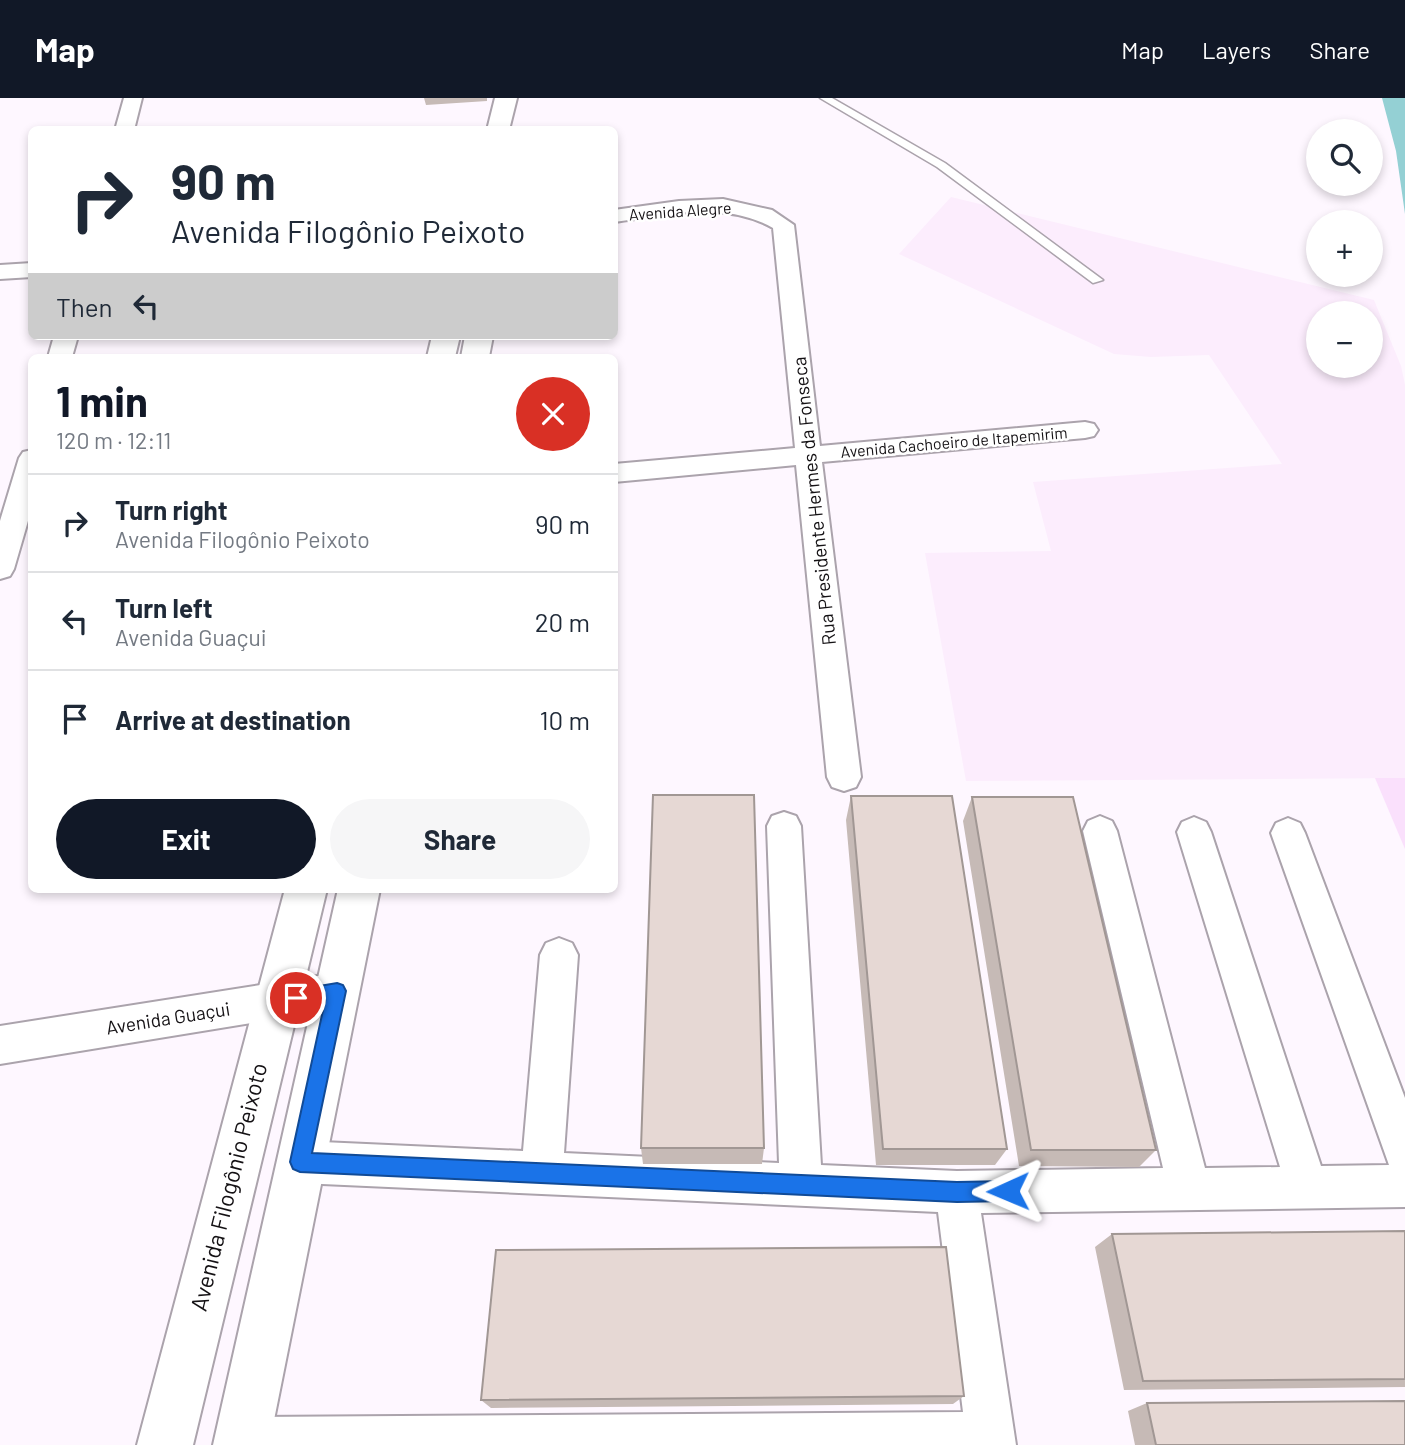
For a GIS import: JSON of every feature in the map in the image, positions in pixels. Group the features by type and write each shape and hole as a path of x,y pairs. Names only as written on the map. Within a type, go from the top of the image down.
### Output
{"main road":[{"path":"499,126 506,98"},
{"name":"Avenida Filogônio Peixoto","path":"165,1445 305,893"},
{"path":"242,1443 358,893"}],"street":[{"path":"125,126 133,98"},
{"name":"Avenida Alegre","path":"618,216 715,206 744,207 767,214 783,225"},
{"name":"Rua Presidente Hermes da Fonseca","path":"783,225 844,777"},
{"path":"0,272 28,270"},
{"name":"Avenida Cachoeiro de Itapemirim","path":"618,473 1085,430"},
{"path":"0,569 13,538 28,475"},
{"path":"784,826 801,1185"},
{"path":"1100,831 1189,1189"},
{"path":"1194,832 1307,1187"},
{"path":"1288,833 1405,1153"},
{"path":"542,1173 559,955"},
{"name":"Avenida Guaçui","path":"0,1045 337,991"},
{"path":"300,1162 957,1192 1405,1186"},
{"path":"242,1443 991,1440 957,1192"}],"lane":[{"path":"825,98 941,165 1097,280"}],"shaded area":[{"path":"951,197 1306,283 1306,287 1321,287 1374,300 1306,301 1306,378 1383,378 1383,322 1401,366 1405,385 1405,778 966,781 925,553 1051,551 1033,482 1282,464 1209,355 1151,357 1114,354 899,254"},
{"path":"1375,778 1405,778 1405,849"}],"water":[{"path":"1382,98 1405,98 1405,214 1396,151"}],"building":[{"path":"653,795 754,795 764,1148 641,1148"},
{"path":"851,796 952,796 1007,1149 883,1149"},
{"path":"972,797 1073,797 1156,1150 1031,1150"},
{"path":"1405,1231 1405,1379 1143,1381 1112,1234"},
{"path":"946,1247 964,1396 481,1400 496,1250"},
{"path":"1405,1401 1405,1445 1156,1445 1147,1403"}],"route":[{"path":"296,998 337,991 300,1162 957,1192 1008,1191"}]}
